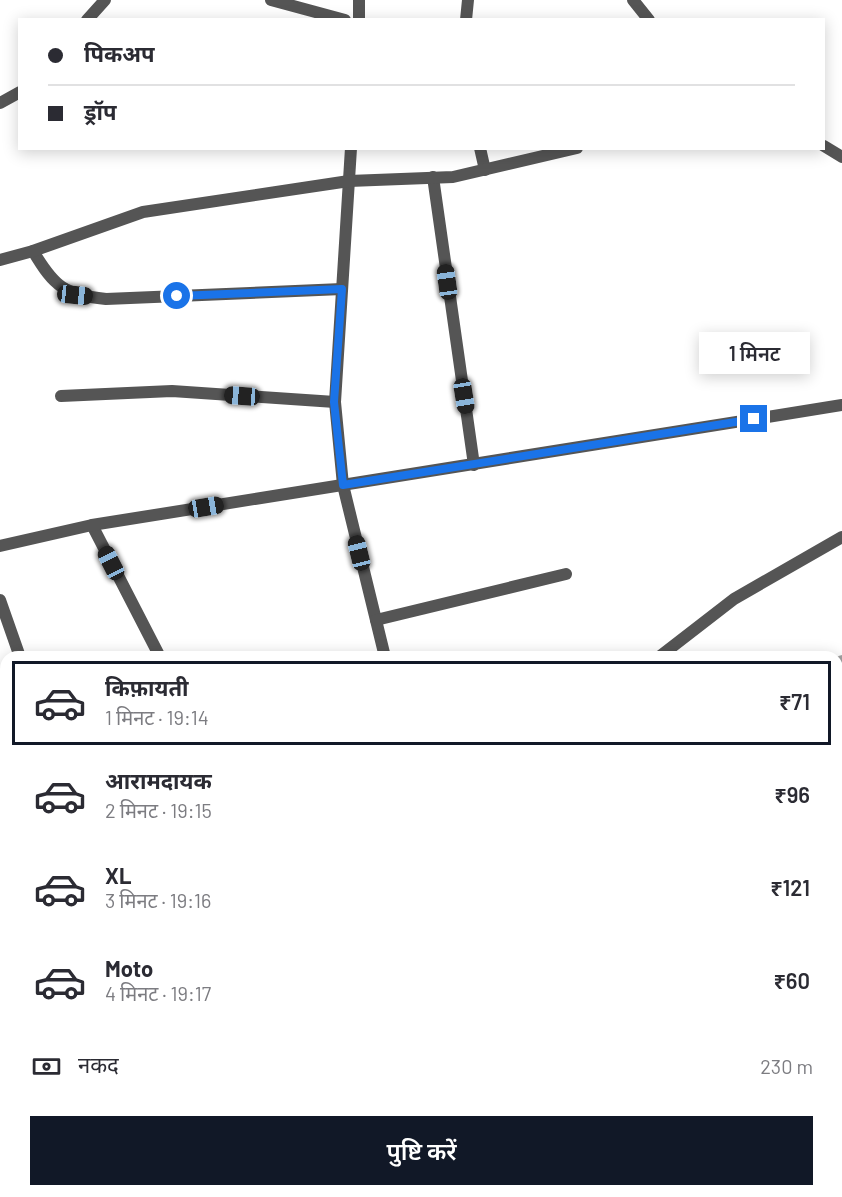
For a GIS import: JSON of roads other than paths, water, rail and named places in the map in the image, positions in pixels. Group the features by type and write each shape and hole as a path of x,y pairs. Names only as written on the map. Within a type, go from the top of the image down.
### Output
{"street":[{"path":"89,18 105,0"},
{"path":"271,0 338,18"},
{"path":"359,0 359,18"},
{"path":"466,18 468,0"},
{"path":"633,0 647,18"},
{"path":"0,103 18,93"},
{"path":"825,147 842,157"},
{"path":"351,150 334,402 343,485 384,651"},
{"path":"480,150 485,170"},
{"path":"0,260 33,251 143,212 349,181 433,177 485,170 569,150"},
{"path":"433,177 474,465"},
{"path":"33,251 48,277 75,295 106,299 342,289"},
{"path":"61,396 172,391 334,402"},
{"path":"0,546 92,525 842,405"},
{"path":"92,525 157,651"},
{"path":"667,651 734,599 842,537"},
{"path":"376,620 566,574"},
{"path":"0,600 18,651"}]}
